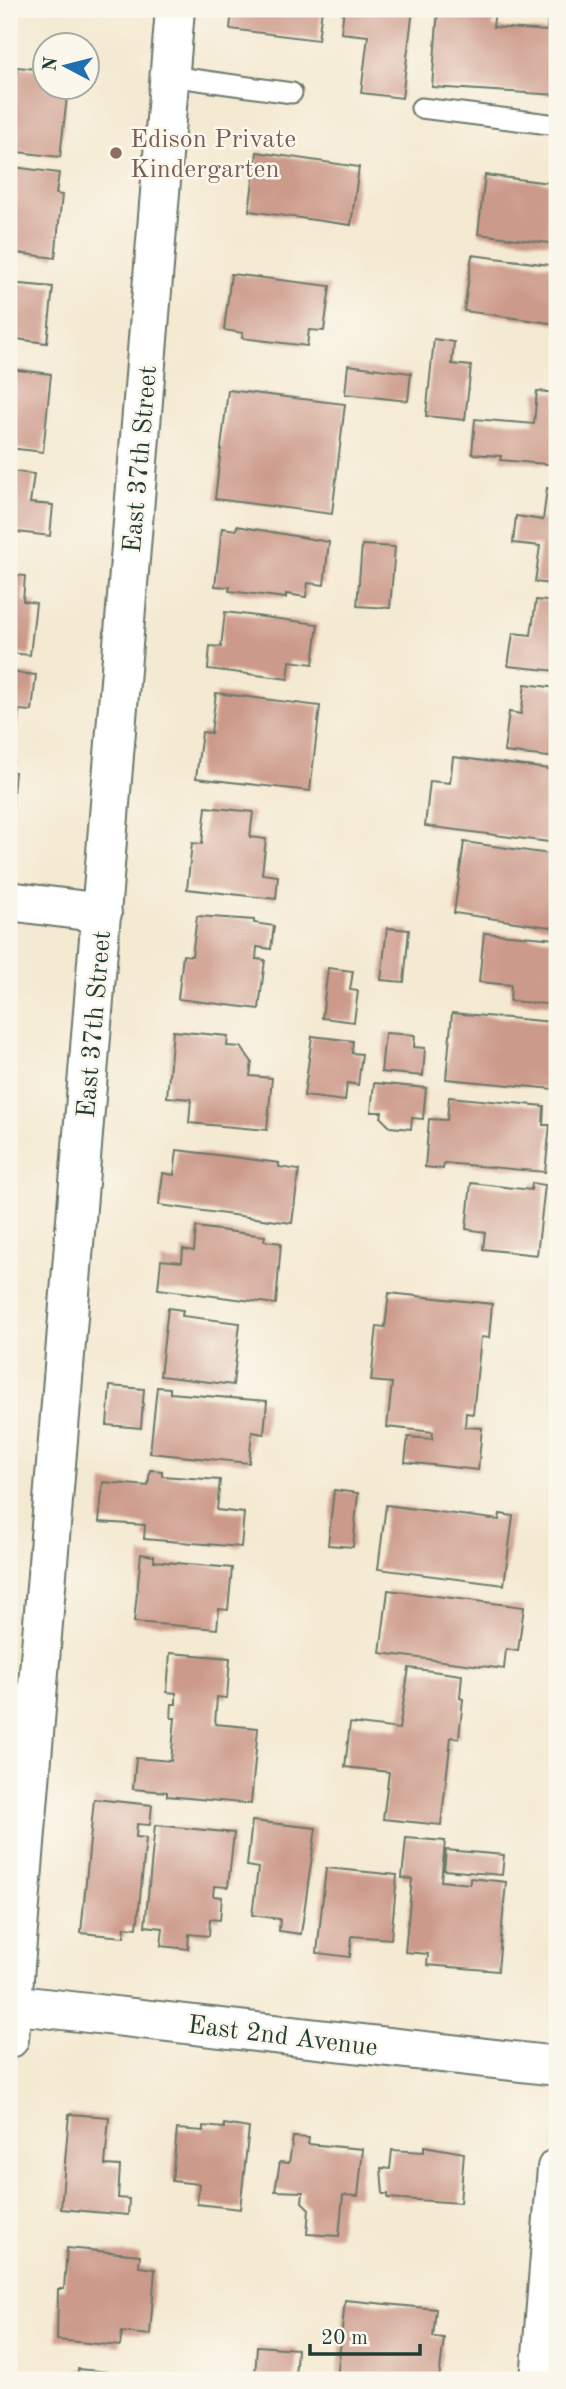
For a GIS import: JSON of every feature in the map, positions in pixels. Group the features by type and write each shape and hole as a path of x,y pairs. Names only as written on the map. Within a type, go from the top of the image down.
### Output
{"street":[{"name":"East 37th Street","path":"10,2015 175,9"},
{"path":"9,901 102,913"},
{"name":"East 2nd Avenue","path":"10,2015 557,2066"},
{"path":"540,2380 557,2168"}],"lane":[{"path":"170,76 292,93"},
{"path":"421,108 557,125"}],"building":[{"path":"232,9 322,9 318,40 230,29"},
{"path":"344,9 413,9 402,98 361,93 368,36 341,33"},
{"path":"438,9 495,9 493,27 547,31 549,9 557,9 557,95 432,87"},
{"path":"17,67 32,69 32,102 66,102 60,157 9,151 9,72 17,73"},
{"path":"257,152 359,167 351,225 249,211"},
{"path":"14,167 59,173 56,194 62,195 55,258 9,252 9,208"},
{"path":"485,175 557,184 557,244 478,234"},
{"path":"472,255 557,266 557,324 464,311"},
{"path":"231,274 330,286 324,331 309,330 307,346 242,338 243,333 224,330"},
{"path":"9,283 53,287 47,343 9,338"},
{"path":"434,339 454,342 452,364 471,366 465,420 426,416"},
{"path":"348,365 411,373 408,401 345,394"},
{"path":"9,369 51,374 43,452 9,448"},
{"path":"228,390 345,404 332,514 215,499"},
{"path":"537,391 557,393 557,465 500,460 501,456 472,454 475,419 534,424"},
{"path":"9,471 34,474 30,503 53,505 50,536 9,531"},
{"path":"547,488 557,490 557,585 535,582 540,546 513,543 516,516 543,520"},
{"path":"237,526 329,542 324,585 308,583 306,597 286,594 286,598 229,591 230,587 215,586 222,528 236,530"},
{"path":"362,545 395,547 390,608 357,606"},
{"path":"9,574 25,576 23,601 36,603 30,655 9,653"},
{"path":"536,600 557,602 557,671 508,666 513,633 531,635"},
{"path":"225,612 318,624 313,664 290,661 288,679 208,669 210,646 221,647"},
{"path":"9,672 36,675 32,711 19,710 13,763 9,763"},
{"path":"525,684 557,688 557,758 504,752 509,712 521,714"},
{"path":"216,693 320,706 310,791 196,778 202,732 211,733"},
{"path":"453,757 557,770 557,843 425,826 430,781 450,783"},
{"path":"9,771 15,772 11,816 9,816"},
{"path":"206,807 253,812 250,837 266,839 262,874 278,876 276,899 187,889 192,843 202,844"},
{"path":"464,842 557,855 557,928 454,913"},
{"path":"197,916 254,920 254,923 274,926 271,949 257,947 256,959 265,960 259,1009 178,999 183,955 192,956"},
{"path":"387,928 409,930 404,982 381,980"},
{"path":"484,933 557,939 557,1005 510,1001 511,985 479,982"},
{"path":"328,968 353,971 350,990 358,991 354,1022 322,1018"},
{"path":"452,1013 552,1022 550,1041 557,1042 553,1089 446,1079"},
{"path":"173,1031 228,1036 227,1046 241,1047 252,1062 250,1076 272,1078 267,1130 189,1123 191,1099 167,1097"},
{"path":"385,1033 415,1035 414,1047 425,1048 423,1076 381,1072"},
{"path":"312,1036 353,1041 352,1053 362,1054 358,1085 347,1083 345,1101 304,1096"},
{"path":"374,1083 426,1088 423,1119 412,1118 411,1129 390,1127 381,1118 382,1112 371,1112"},
{"path":"449,1097 544,1106 543,1125 550,1125 545,1172 444,1163 443,1169 425,1167 429,1119 447,1120"},
{"path":"177,1150 279,1163 279,1167 299,1170 292,1223 159,1205 163,1173 174,1175"},
{"path":"471,1183 531,1190 532,1183 545,1185 537,1255 483,1249 485,1232 466,1229"},
{"path":"196,1227 265,1236 264,1241 281,1243 276,1304 158,1289 161,1260 182,1262 183,1249 194,1251"},
{"path":"389,1293 492,1304 489,1338 481,1337 473,1414 466,1413 465,1427 482,1428 478,1470 405,1462 408,1437 432,1439 433,1432 387,1427 392,1383 371,1381 377,1326 385,1327"},
{"path":"168,1308 183,1310 182,1316 240,1323 233,1385 160,1376"},
{"path":"110,1386 144,1389 141,1428 107,1425"},
{"path":"157,1387 170,1388 170,1393 267,1401 264,1434 252,1432 249,1463 150,1453"},
{"path":"150,1470 162,1471 162,1476 220,1480 217,1510 244,1513 241,1547 144,1539 145,1525 99,1522 103,1482 148,1486"},
{"path":"334,1490 358,1493 353,1547 328,1545"},
{"path":"386,1505 499,1520 500,1514 513,1516 504,1585 378,1569"},
{"path":"141,1554 154,1556 154,1561 232,1568 228,1610 219,1609 217,1629 134,1622"},
{"path":"388,1590 524,1607 518,1651 506,1649 504,1669 380,1653"},
{"path":"170,1653 230,1658 227,1698 217,1697 215,1724 258,1728 251,1804 167,1796 167,1792 133,1789 136,1758 171,1761 175,1718 171,1718 172,1704 176,1704 176,1693 167,1692"},
{"path":"409,1668 462,1675 460,1698 463,1699 459,1738 451,1737 441,1825 383,1819 389,1772 345,1767 350,1723 399,1729"},
{"path":"94,1799 152,1805 150,1825 137,1824 136,1837 146,1838 137,1928 125,1927 124,1937 81,1933"},
{"path":"252,1821 316,1828 301,1934 279,1931 280,1919 252,1915 258,1868 247,1866"},
{"path":"155,1825 234,1833 228,1887 214,1886 213,1896 222,1897 220,1920 210,1919 209,1936 189,1934 188,1949 161,1946 163,1928 145,1926"},
{"path":"406,1838 445,1841 441,1881 470,1884 470,1878 506,1882 498,1971 427,1965 428,1954 405,1952 412,1879 402,1878"},
{"path":"446,1850 504,1855 502,1875 444,1870"},
{"path":"326,1868 397,1875 391,1939 352,1936 350,1957 317,1953"},
{"path":"69,2114 109,2117 105,2165 120,2166 118,2198 129,2199 128,2215 61,2209"},
{"path":"224,2124 249,2128 240,2209 197,2204 199,2184 172,2181 177,2129 203,2131 203,2126 224,2128"},
{"path":"293,2137 309,2138 308,2144 363,2149 358,2196 343,2195 339,2236 307,2234 309,2209 302,2202 303,2192 275,2191 280,2162 289,2163"},
{"path":"424,2146 464,2153 460,2203 388,2198 388,2194 383,2194 381,2168 390,2169 392,2150 424,2152"},
{"path":"67,2248 140,2255 139,2267 155,2269 150,2335 122,2332 120,2346 57,2340 58,2289 64,2289"},
{"path":"345,2300 436,2309 433,2337 444,2338 439,2379 411,2376 410,2380 337,2379"},
{"path":"257,2346 297,2349 295,2379 255,2377"},
{"path":"78,2369 128,2374 127,2380 77,2380"}],"place":[{"name":"Edison Private Kindergarten","path":"116,153"}]}
